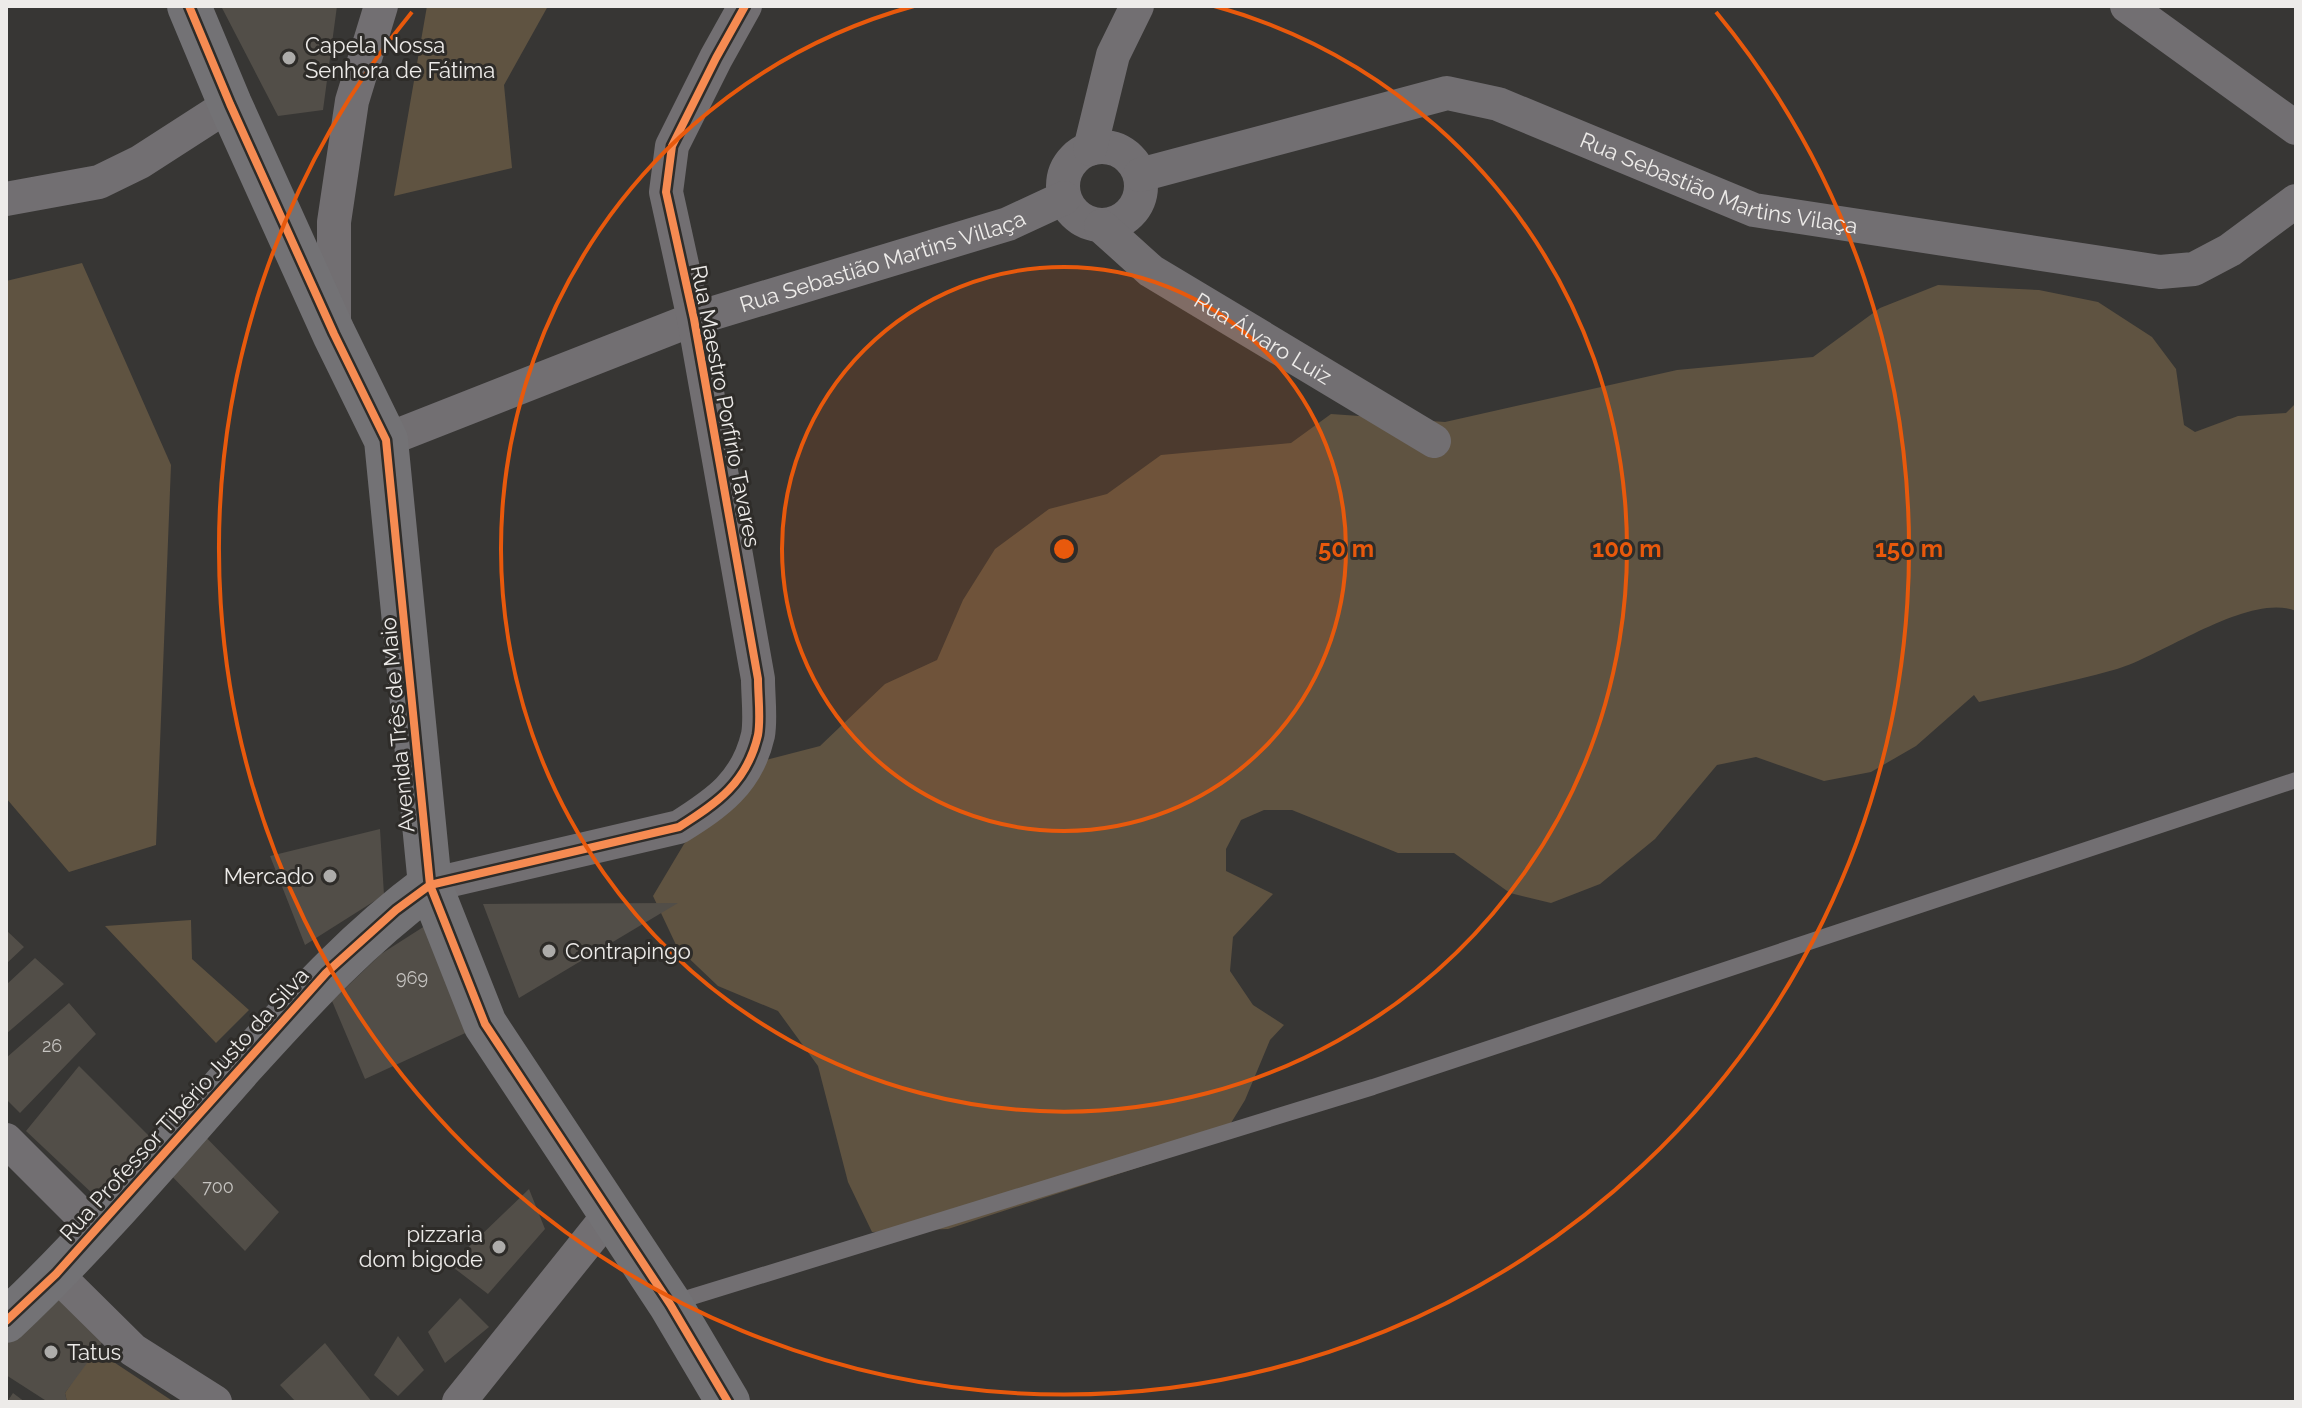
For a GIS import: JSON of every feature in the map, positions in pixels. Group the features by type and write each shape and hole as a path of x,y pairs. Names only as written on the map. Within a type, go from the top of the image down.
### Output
{"street":[{"name":"Avenida Três de Maio","path":"189,6 334,334 386,440 430,885 485,1024 670,1304 728,1402"},
{"path":"334,334 334,222 352,101 381,6"},
{"name":"Rua Maestro Porfírio Tavares","path":"430,885 679,827 712,806 741,779 758,734 758,679 694,319 666,192 672,146 745,6"},
{"path":"1090,149 1113,55 1137,6"},
{"path":"2127,6 2296,128"},
{"name":"Rua Sebastião Martins Vilaça","path":"1140,175 1447,93 1498,104 1754,210 2160,272 2194,269 2230,250 2296,201"},
{"path":"6,199 99,182 140,162 230,104"},
{"path":"1102,147 1126,155 1140,175 1141,187 1133,210 1124,219 1101,226 1078,218 1064,198 1062,186 1070,163 1090,149 1102,147"},
{"name":"Rua Sebastião Martins Villaça","path":"386,440 694,319 1008,224 1064,198"},
{"name":"Rua Álvaro Luiz","path":"1101,226 1151,271 1434,441"},
{"name":"Rua Professor Tibério Justo da Silva","path":"6,1321 56,1274 326,973 396,910 430,885"},
{"path":"6,1140 95,1229"},
{"path":"459,1402 609,1215"},
{"path":"56,1274 133,1350 215,1402"}],"lane":[{"path":"670,1304 1373,1087 2296,780"}],"shaded area":[{"path":"427,6 548,6 504,85 512,168 394,196"},
{"path":"82,263 171,465 156,845 69,872 6,798 6,281"},
{"path":"1938,285 2039,290 2098,302 2152,337 2176,369 2184,425 2195,432 2238,416 2286,413 2296,403 2296,611 2277,607 2255,610 2231,617 2117,669 1979,702 1974,695 1916,746 1871,772 1824,781 1756,757 1717,765 1655,839 1600,884 1551,903 1510,893 1454,853 1398,853 1292,810 1264,810 1241,820 1226,849 1226,871 1273,894 1233,937 1230,971 1253,1005 1284,1025 1270,1040 1245,1100 1220,1141 948,1229 872,1232 848,1182 818,1066 778,1011 718,986 677,947 653,896 684,844 762,761 820,746 885,684 937,660 963,600 995,549 1049,509 1107,494 1161,455 1291,443 1331,414 1445,422 1677,370 1813,357 1880,308"},
{"path":"191,920 192,959 249,1010 216,1043 105,926"},
{"path":"94,1349 174,1402 67,1402 65,1393"}],"building":[{"name":"Capela Nossa Senhora de Fátima","path":"221,6 337,6 323,110 278,116"},
{"name":"Mercado","path":"380,829 384,895 305,945 270,856"},
{"name":"Contrapingo","path":"678,903 519,998 483,904"},
{"path":"442,915 485,1024 365,1079 332,1001 381,954"},
{"path":"6,930 24,947 6,964"},
{"path":"35,958 64,984 6,1034 6,985"},
{"path":"69,1003 96,1034 20,1113 6,1099 6,1058"},
{"path":"79,1066 151,1138 94,1195 26,1131"},
{"path":"192,1123 279,1212 245,1251 157,1161"},
{"name":"pizzaria dom bigode","path":"529,1189 545,1229 488,1294 450,1265"},
{"name":"Tatus","path":"56,1274 112,1329 65,1393 67,1402 48,1402 6,1375 6,1321"},
{"path":"460,1298 489,1327 445,1363 428,1332"},
{"path":"398,1336 424,1370 398,1396 374,1375"},
{"path":"325,1343 372,1402 296,1402 280,1385"},
{"path":"13,1393 25,1402 7,1402"}],"cycle path":[{"path":"189,6 334,334 386,440 430,885 485,1024 670,1304 728,1402"},
{"path":"6,1321 56,1274 326,973 396,910 430,885 679,827 729,790 746,766 758,735 758,679 694,319 666,192 672,146 745,6"}],"place":[{"name":"Capela Nossa Senhora de Fátima","path":"289,58"},
{"name":"Mercado","path":"330,876"},
{"name":"Contrapingo","path":"549,951"},
{"name":"pizzaria dom bigode","path":"499,1247"},
{"name":"Tatus","path":"51,1352"}]}
